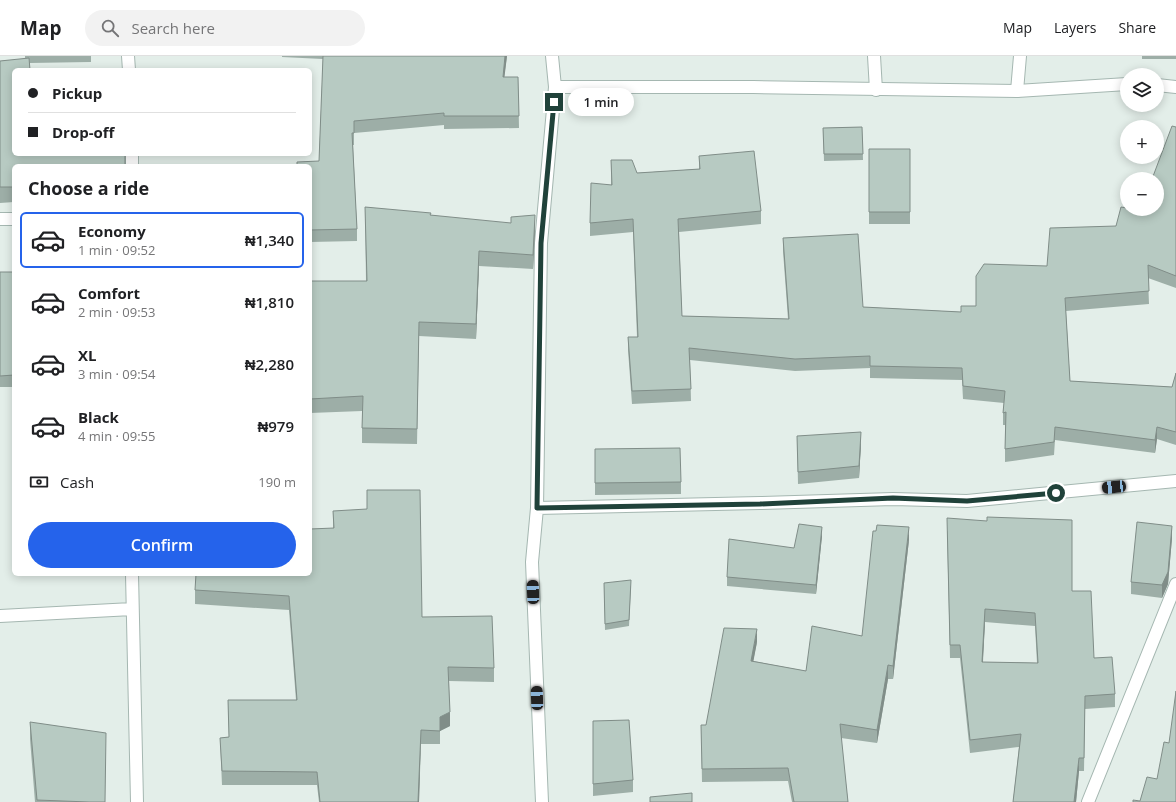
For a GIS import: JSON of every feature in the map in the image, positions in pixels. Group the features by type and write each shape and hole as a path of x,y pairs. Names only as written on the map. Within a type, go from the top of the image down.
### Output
{"street":[{"path":"128,56 129,68"},
{"path":"542,802 532,562 537,508 541,243 555,87 552,56"},
{"path":"874,56 876,90"},
{"path":"1016,91 1020,56"},
{"path":"555,87 753,87 1016,91 1120,84"},
{"path":"1164,86 1176,87"},
{"path":"0,218 12,218"},
{"path":"537,508 760,504 893,498 967,501 1176,481"},
{"path":"132,576 137,802"},
{"path":"1088,802 1176,584"},
{"path":"0,616 132,609"}],"building":[{"path":"323,56 505,56 503,77 518,77 519,116 444,116 444,113 354,121 354,133 352,133 357,229 312,230 312,164 297,164 297,162 319,161"},
{"path":"29,58 30,68 12,68 12,156 125,156 125,164 12,164 12,187 0,187 0,61"},
{"path":"1172,126 1176,127 1176,276 1148,265 1149,291 1065,298 1070,381 1172,387 1176,373 1176,432 1157,427 1155,440 1055,427 1054,442 1005,449 1006,412 1003,413 1005,391 963,386 962,368 870,366 870,356 795,359 689,348 691,389 632,391 628,337 638,337 633,219 590,223 591,183 612,185 611,160 632,160 637,173 700,169 699,156 754,151 761,211 678,219 682,316 789,319 783,238 858,234 863,307 961,312 961,306 976,306 976,276 984,264 1047,266 1050,228 1116,226 1120,211 1120,216 1164,216 1164,172 1155,172 1158,164 1164,164 1164,147"},
{"path":"862,127 863,154 824,154 823,128"},
{"path":"869,149 910,149 910,212 869,212"},
{"path":"365,207 431,213 430,215 511,223 511,217 535,215 533,255 479,251 476,324 419,322 417,429 362,428 363,396 312,399 312,281 367,281"},
{"path":"0,272 12,272 12,375 0,376"},
{"path":"861,432 859,466 798,472 797,436"},
{"path":"680,448 681,482 595,483 595,449"},
{"path":"367,490 420,490 422,617 492,616 494,668 448,667 450,712 440,717 440,731 421,730 418,802 320,802 317,772 222,771 220,738 229,737 228,700 297,700 289,596 195,590 196,576 312,576 312,529 334,528 333,511 367,509"},
{"path":"987,517 1072,520 1072,591 1091,591 1094,658 1112,657 1115,694 1085,696 1084,758 1079,758 1074,802 1013,802 1021,734 970,740 960,645 950,645 947,518 987,521","holes":["985,609 1035,613 1038,663 982,662"]},
{"path":"1137,522 1172,526 1168,572 1162,585 1131,582"},
{"path":"799,524 822,527 816,585 727,577 729,539 794,548"},
{"path":"877,525 909,527 893,666 888,665 877,730 840,724 848,802 794,802 788,768 702,769 701,725 706,725 724,628 757,629 751,661 806,671 812,626 862,636 873,531 876,531"},
{"path":"631,580 629,620 605,624 604,583"},
{"path":"1176,691 1176,802 1133,802 1133,800 1140,801 1147,777 1157,779 1164,742 1169,743"},
{"path":"629,720 633,780 593,784 593,721"},
{"path":"30,722 106,733 105,802 37,800"},
{"path":"692,793 692,802 650,802 650,797"}],"route":[{"path":"554,102 541,243 537,508 760,504 893,498 967,501 1056,493"}]}
